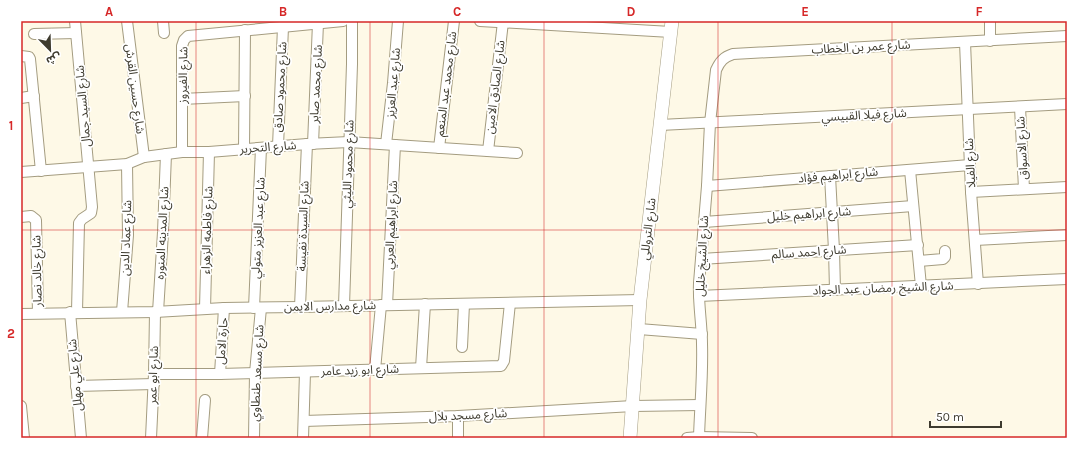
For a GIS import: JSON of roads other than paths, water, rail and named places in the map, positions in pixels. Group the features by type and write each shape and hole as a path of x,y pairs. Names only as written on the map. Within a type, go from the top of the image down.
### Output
{"street":[{"name":"شارع السيد جمال","path":"73,312 79,228 82,219 92,210 75,21"},
{"name":"شارع حسين القرش","path":"127,21 144,157"},
{"path":"163,21 164,33"},
{"name":"شارع الفيروز","path":"182,152 182,46 184,40 188,36 280,25 343,21"},
{"name":"شارع محمود الليثي","path":"344,306 352,64 352,21"},
{"name":"شارع عبد العزيز","path":"391,145 393,83 398,21"},
{"name":"شارع محمد عبد المنعم","path":"439,148 454,21"},
{"path":"480,21 672,27"},
{"path":"990,21 990,41"},
{"name":"شارع الصادق الامين","path":"488,151 505,22"},
{"name":"شارع محمد صابر","path":"310,144 318,23"},
{"name":"شارع محمود صادق","path":"278,146 280,25"},
{"name":"شارع التروللي","path":"630,438 640,300 672,27"},
{"path":"244,149 245,30"},
{"path":"34,34 76,33"},
{"name":"شارع عمر بن الخطاب","path":"710,122 716,70 719,62 725,56 733,54 1067,36"},
{"name":"شارع الفيلا","path":"965,42 971,192 978,284"},
{"path":"21,56 29,57 30,59 41,170"},
{"path":"21,98 34,96"},
{"path":"182,99 245,96"},
{"name":"شارع فيلا القبيسي","path":"660,126 710,122 1067,104"},
{"name":"شارع الاسواق","path":"1020,107 1024,189"},
{"name":"شارع الشيخ خليل","path":"699,437 702,334 699,296 710,122"},
{"name":"شارع التحرير","path":"21,172 127,164 144,157 182,152 209,152 349,142 517,154"},
{"name":"شارع السيدة نفيسة","path":"300,307 310,144"},
{"name":"شارع ابراهيم العربي","path":"376,370 384,305 391,145"},
{"name":"شارع عبد العزيز متولي","path":"258,308 261,148"},
{"name":"شارع فاطمه الزهراء","path":"205,309 209,152"},
{"name":"شارع المدينه المنوره","path":"156,312 163,232 166,154"},
{"name":"شارع عماد الدين","path":"122,312 128,234 127,164"},
{"name":"شارع ابراهيم فؤاد","path":"707,186 970,165"},
{"path":"910,170 921,286"},
{"path":"830,176 835,290"},
{"path":"971,192 1067,187"},
{"name":"شارع ابراهيم خليل","path":"704,222 913,206"},
{"name":"شارع خالد نصار","path":"21,217 31,216 36,220 38,313"},
{"path":"975,240 1067,235"},
{"name":"شارع احمد سالم","path":"701,259 918,244"},
{"path":"919,261 944,259 945,251"},
{"name":"شارع الشيخ رمضان عبد الجواد","path":"699,296 1067,279"},
{"name":"شارع مدارس الايمن","path":"21,314 73,312 156,312 224,308 640,300"},
{"name":"شارع ابو زيد عامر","path":"76,386 220,374 501,366 504,361 510,303"},
{"path":"421,368 425,304"},
{"path":"462,347 464,304"},
{"name":"حارة الامل","path":"220,374 224,308"},
{"name":"شارع مسعد طنطاوي","path":"254,438 258,308"},
{"name":"شارع علي مهلل","path":"73,312 76,386 81,438"},
{"name":"شارع ابو عمر","path":"151,438 156,312"},
{"path":"638,329 702,334"},
{"path":"303,438 304,372"},
{"path":"202,438 205,400"},
{"name":"شارع مسجد بلال","path":"304,421 458,416 633,406 700,405"},
{"path":"21,406 24,438"},
{"path":"458,416 458,438"},
{"path":"687,438 752,438"}]}
